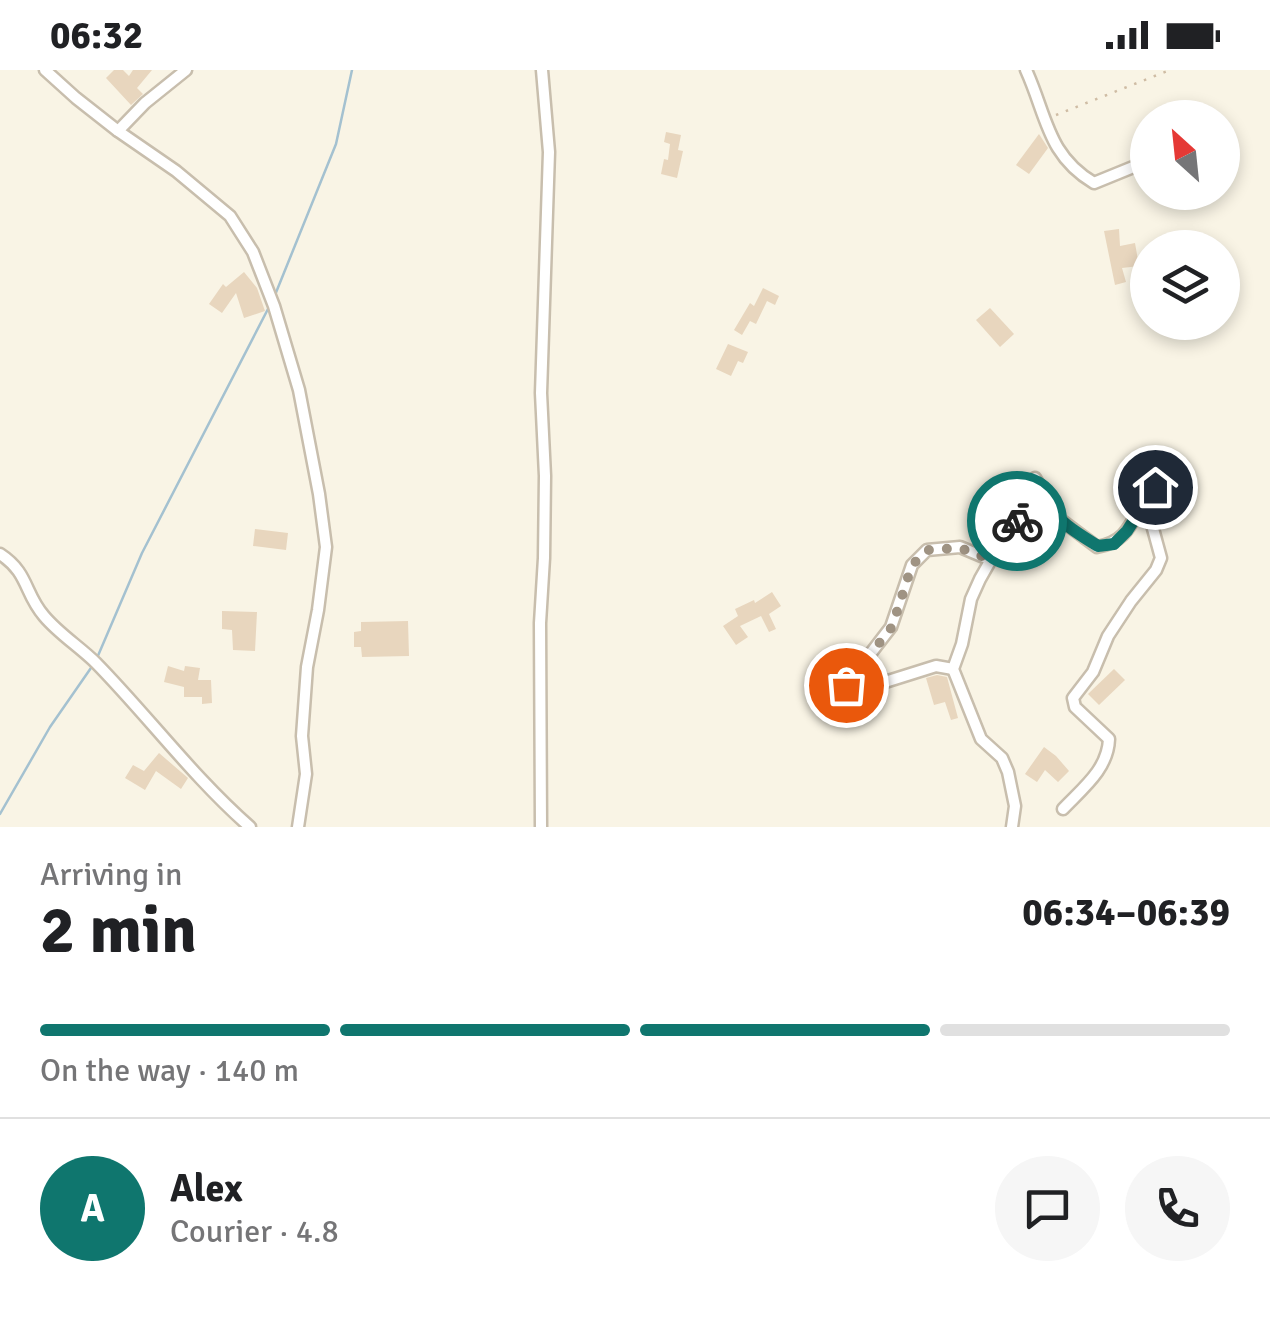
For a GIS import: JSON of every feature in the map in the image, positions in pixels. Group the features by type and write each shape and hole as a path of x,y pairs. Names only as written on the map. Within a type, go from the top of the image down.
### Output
{"street":[{"path":"46,70 235,221 264,276 299,390 326,547 307,666 302,736 306,774 298,827"},
{"path":"118,131 145,102 186,70"},
{"path":"542,70 548,152 541,393 545,476 540,623 542,827"},
{"path":"1026,70 1064,160 1094,182 1130,168"},
{"path":"1012,827 1015,806 1008,772 1002,758 982,738 954,669 971,599 1038,482 1053,514 1098,546 1114,544 1127,531 1169,468"},
{"path":"1063,809 1103,766 1108,752 1108,739 1076,707 1073,698 1093,672 1108,636 1161,558 1152,525 1141,506"},
{"path":"954,669 936,666 850,692 844,688 892,627 912,565 928,550 960,548 992,560"},
{"path":"2,557 22,574 44,616 95,662 192,770 250,827"}],"path":[{"path":"1046,120 1170,70"}],"building":[{"path":"114,70 123,70 129,76 133,70 152,70 137,88 143,94 131,105 106,78"},
{"path":"666,132 681,135 678,150 683,151 677,178 661,174 670,144 664,142"},
{"path":"1039,134 1048,148 1029,174 1016,165"},
{"path":"1119,229 1120,246 1130,244 1130,267 1122,268 1126,282 1115,285 1104,231"},
{"path":"244,272 257,288 265,311 244,318 236,293 222,313 209,304 223,284 226,287"},
{"path":"763,288 779,296 775,305 767,301 756,324 750,321 742,335 734,330"},
{"path":"990,308 1014,334 1000,347 976,320"},
{"path":"728,344 748,352 731,376 716,369"},
{"path":"1179,475 1189,490 1157,516 1151,507 1167,494 1164,490"},
{"path":"255,529 288,533 286,550 253,546"},
{"path":"772,592 781,606 769,614 776,629 769,632 761,616 740,626 748,637 736,645 723,626 738,616 735,609"},
{"path":"222,611 257,612 255,651 233,650 232,630 222,629"},
{"path":"408,621 409,656 362,657 361,647 354,647 354,632 361,631 361,622"},
{"path":"168,666 184,671 185,666 200,668 198,680 211,680 212,703 202,704 202,697 184,697 184,687 164,682"},
{"path":"1114,669 1125,680 1099,705 1088,694"},
{"path":"947,677 958,718 951,720 945,702 934,705 926,678"},
{"path":"866,697 875,715 859,724 851,710 830,723 823,712 841,701"},
{"path":"1044,747 1069,771 1058,782 1045,770 1037,782 1025,774"},
{"path":"159,753 188,778 181,789 156,771 145,790 125,778 133,765 144,771"}],"waterway":[{"path":"275,295 336,144 352,70"},
{"path":"97,658 142,553 269,307"},
{"path":"0,814 50,727 93,665"}],"way so far":[{"path":"846,685 892,627 912,565 928,550 960,548 992,560 1017,521"}],"route":[{"path":"1017,521 1040,487 1053,514 1078,534 1098,546 1114,544 1155,487"}]}
